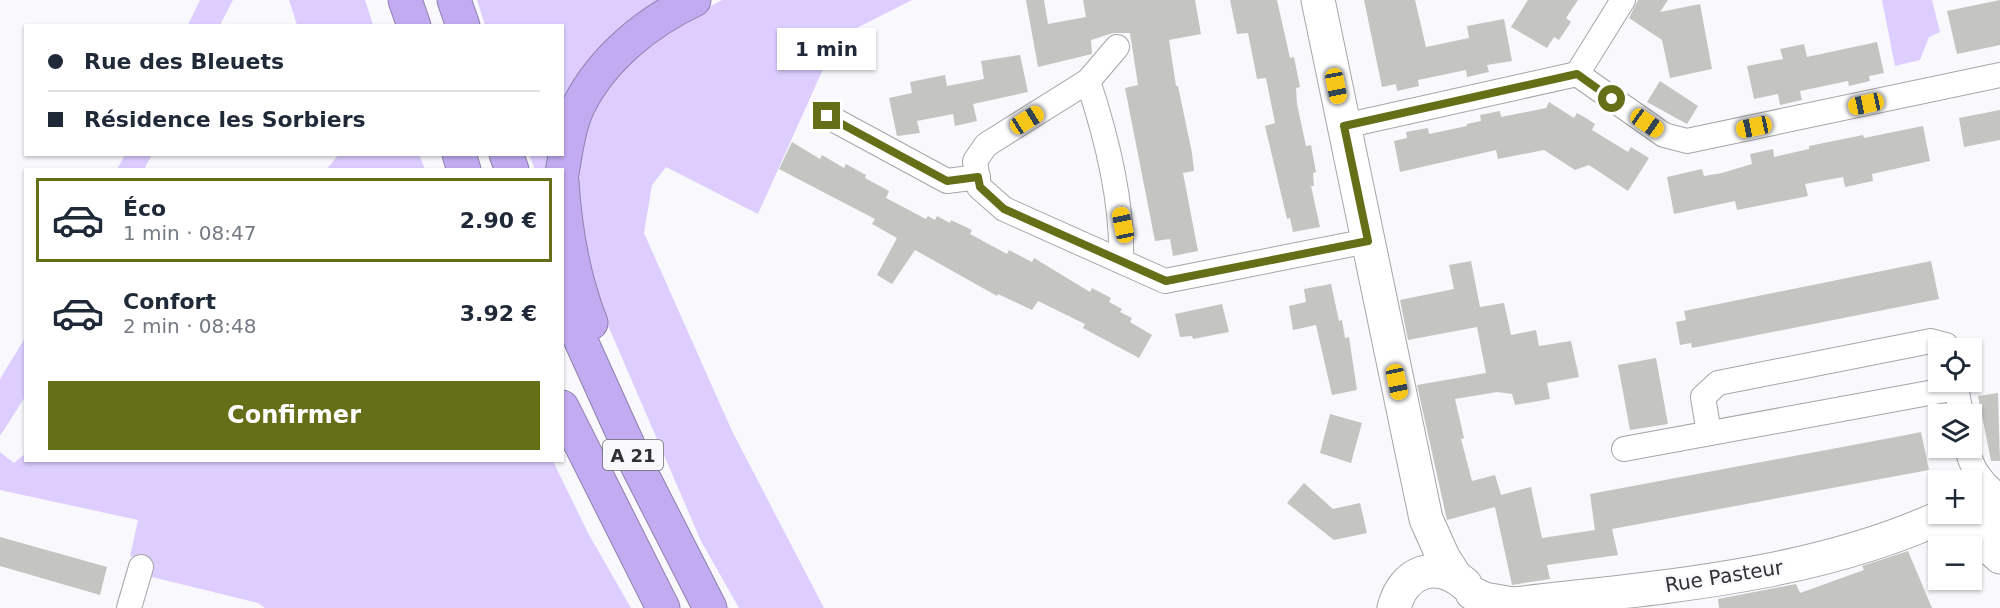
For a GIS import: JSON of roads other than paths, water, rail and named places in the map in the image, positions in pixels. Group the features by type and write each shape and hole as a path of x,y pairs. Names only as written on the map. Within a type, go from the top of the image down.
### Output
{"highway":[{"path":"405,0 413,24"},
{"path":"454,0 461,24"},
{"path":"563,168 578,107 594,79 630,41 694,0"},
{"path":"564,219 575,277 617,386 638,467"},
{"name":"A 21","path":"564,303 638,467 710,608"},
{"name":"A 21","path":"564,411 663,608"}],"main road":[{"path":"1318,0 1426,519 1443,557 1467,592"},
{"path":"1990,505 1984,532 1996,553"},
{"path":"1400,595 1416,559 1426,519"},
{"name":"Rue Pasteur","path":"1400,595 1417,574 1430,571 1443,571 1467,592 1510,606 1623,592 1815,561 1928,522"},
{"name":"Rue Pasteur","path":"1949,524 1952,530 1996,553"}],"street":[{"path":"1344,126 1577,74 1623,0"},
{"path":"1117,47 1088,81 986,145 975,161 980,187 1004,209 1166,281 1368,241"},
{"path":"1577,74 1664,135 1687,141 2000,75"},
{"path":"1088,81 1100,118 1123,225 1122,261"},
{"path":"827,116 947,181 978,177"},
{"path":"1709,433 1703,397 1718,383 1928,342"},
{"path":"1624,449 1928,390"},
{"path":"1967,461 1982,480 1990,505"},
{"path":"129,608 141,567"}]}
